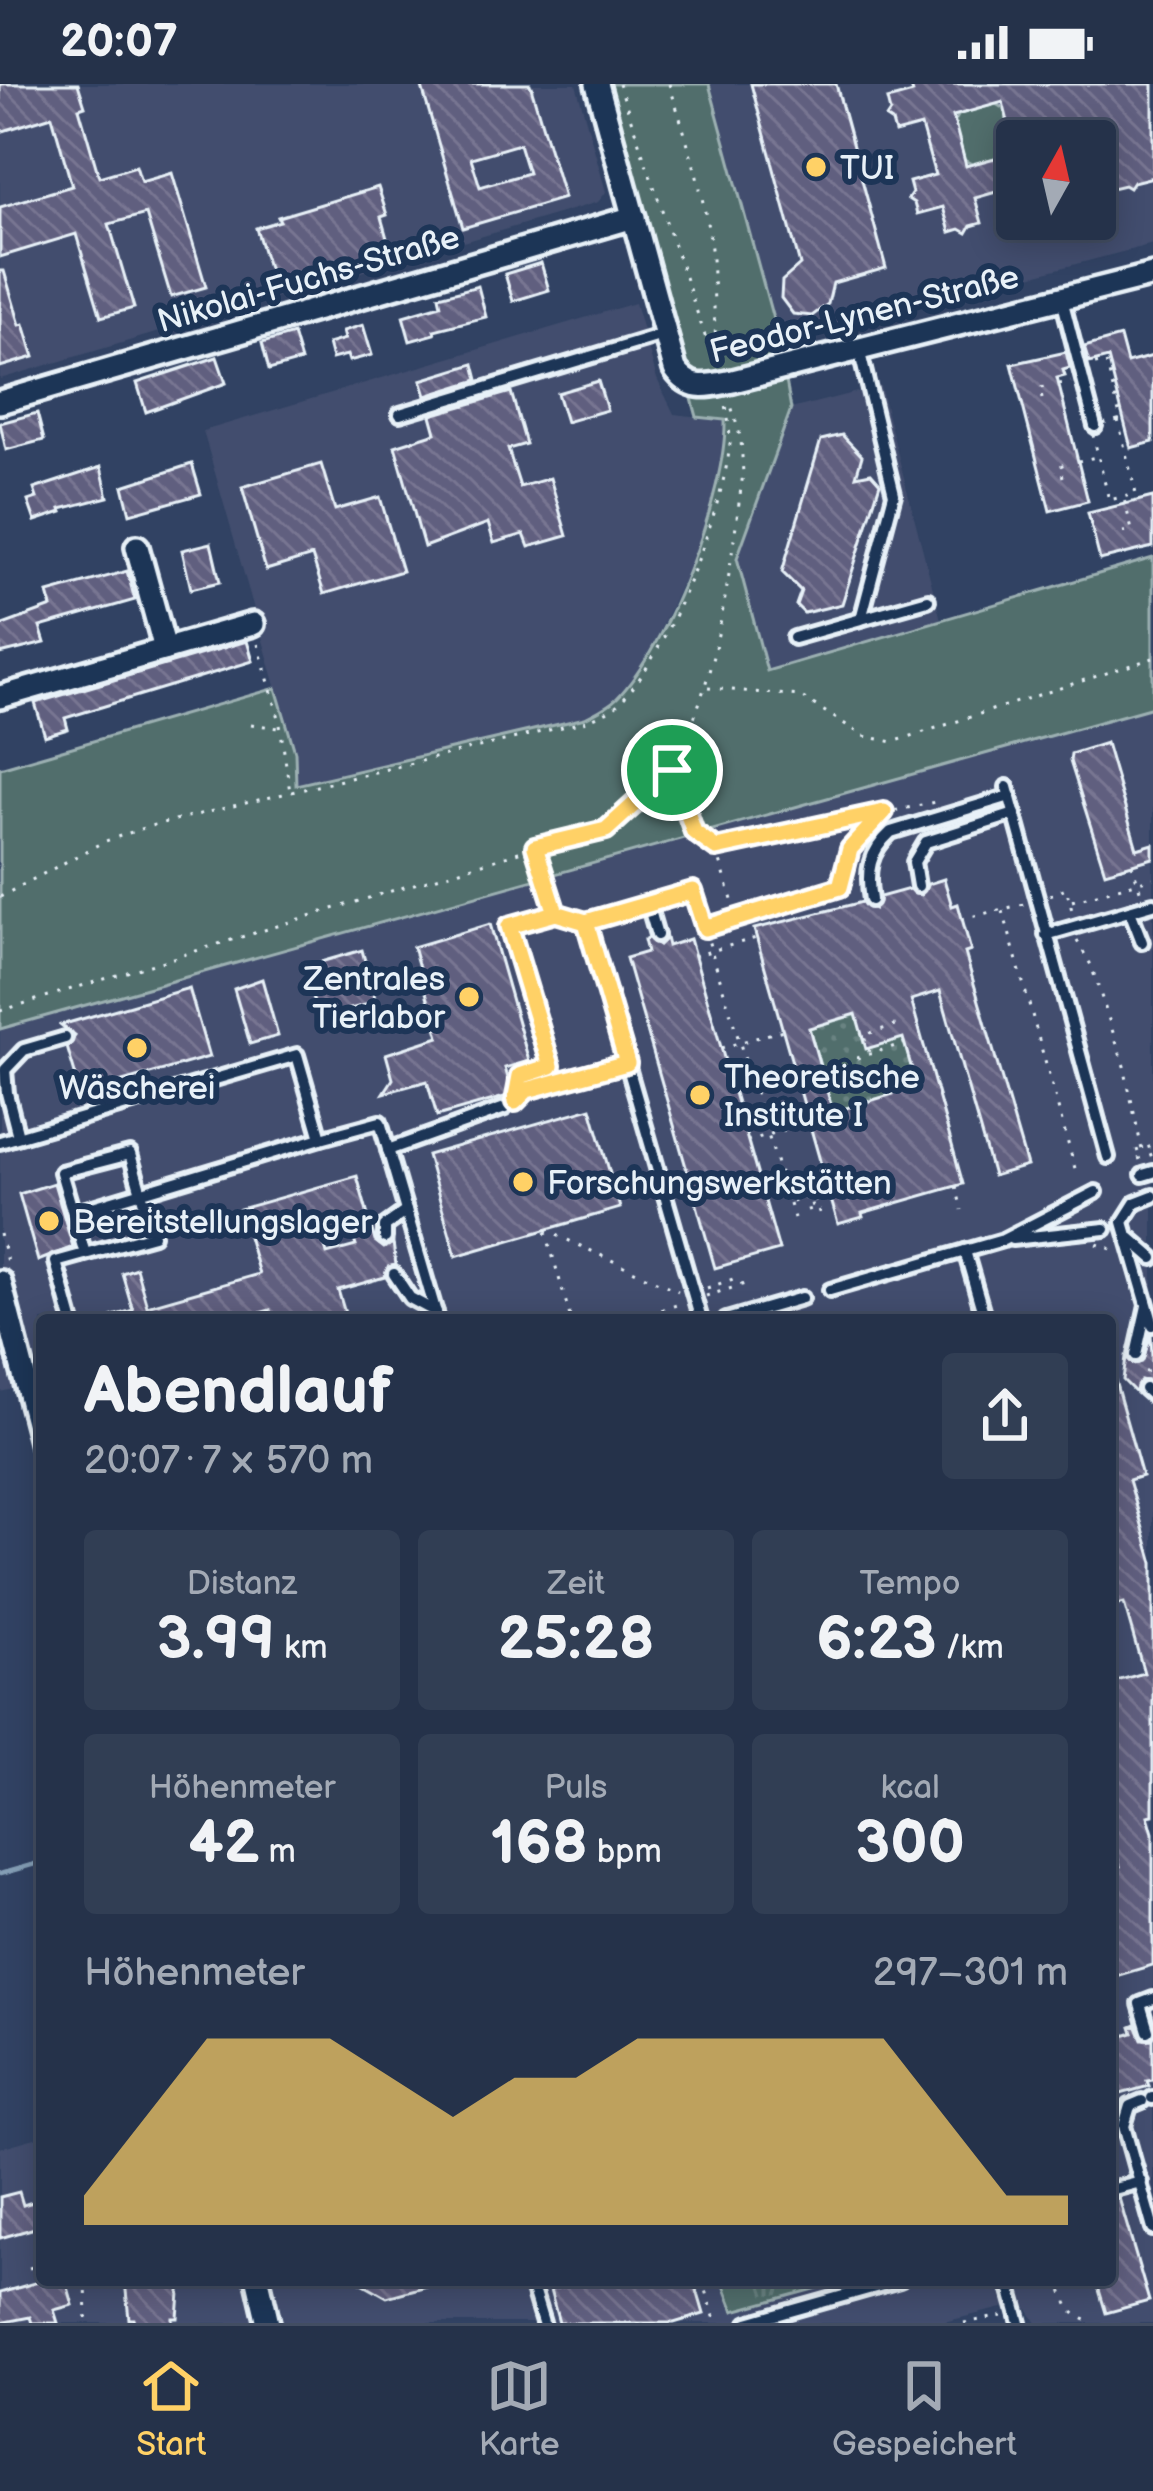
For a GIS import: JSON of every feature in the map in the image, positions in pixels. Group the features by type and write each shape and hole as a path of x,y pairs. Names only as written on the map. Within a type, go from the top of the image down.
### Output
{"street":[{"name":"Feodor-Lynen-Straße","path":"596,84 675,369 685,383 700,388 724,383 1153,274"},
{"name":"Nikolai-Fuchs-Straße","path":"0,402 634,218"},
{"path":"137,547 165,649"},
{"path":"0,697 253,624"},
{"path":"0,1282 12,1365 36,1429"},
{"path":"259,2286 268,2323"}],"lane":[{"path":"1062,298 1095,426"},
{"path":"400,414 665,334"},
{"path":"860,349 894,494 861,619"},
{"path":"794,638 928,600"},
{"path":"872,900 871,858 891,832 1009,792 1108,1157"},
{"path":"918,886 914,862 926,842 1015,814"},
{"path":"657,935 648,904 586,922 699,1314"},
{"path":"1046,935 1073,921 1153,904"},
{"path":"1130,911 1142,942"},
{"path":"18,1136 5,1070 24,1050 64,1038"},
{"path":"0,1142 297,1054 321,1138"},
{"path":"388,1150 510,1105 527,1090 627,1063"},
{"path":"73,1213 380,1122 436,1314"},
{"path":"69,1314 56,1262 85,1254 153,1234 130,1154 62,1172 85,1254"},
{"path":"1003,1240 1096,1192"},
{"path":"1153,1196 1135,1203 1123,1222 1153,1325"},
{"path":"385,1238 385,1226 406,1211"},
{"path":"830,1290 1003,1240 1105,1229"},
{"path":"1127,1236 1153,1258"},
{"path":"964,1251 983,1314"},
{"path":"394,1274 410,1298 434,1314"},
{"path":"747,1314 802,1298"},
{"path":"1136,1355 1148,1306"},
{"path":"1150,2039 1140,2004 1153,1999"},
{"path":"1149,2099 1130,2106 1124,2126 1153,2229"},
{"path":"1116,2129 1124,2126"},
{"path":"1116,2188 1141,2182"},
{"path":"532,2286 543,2323"},
{"path":"748,2323 879,2286"},
{"path":"1010,2286 1020,2320"}],"path":[{"path":"531,88 542,84"},
{"path":"0,897 103,842 146,827 587,721 614,708 656,649 716,512 730,440 724,383 706,343 619,84"},
{"path":"0,1011 535,847 606,830 672,770 706,688 743,474 741,439 716,345 711,244 694,161 669,84"},
{"path":"1042,399 1040,388 1045,388"},
{"path":"1118,420 1136,494 1109,500 1098,456 1091,427 1118,420"},
{"path":"1078,461 1098,456"},
{"path":"1063,477 1060,466 1065,464"},
{"path":"1123,532 1132,530 1124,497"},
{"path":"253,624 280,728 290,792"},
{"path":"706,688 800,696 864,736 893,742 1153,658"},
{"path":"251,724 280,728"},
{"path":"672,770 694,832 716,848 738,917"},
{"path":"716,848 935,802"},
{"path":"705,928 840,887 850,849 884,812"},
{"path":"535,847 556,913"},
{"path":"1132,864 1138,882"},
{"path":"1070,902 1153,878"},
{"path":"1066,888 1124,1066 1139,1150 1153,1146"},
{"path":"648,904 693,891 794,1218"},
{"path":"962,919 1037,900"},
{"path":"985,903 988,913"},
{"path":"1002,909 1076,1172"},
{"path":"510,1105 520,1076 551,1066 509,926 556,913 586,922"},
{"path":"694,956 756,938"},
{"path":"870,1054 865,1035 899,1024"},
{"path":"721,1048 783,1030"},
{"path":"868,1102 854,1059 904,1043"},
{"path":"747,1141 809,1124"},
{"path":"1138,1159 1153,1154"},
{"path":"956,1186 962,1210"},
{"path":"789,1203 805,1198 809,1212 814,1198 820,1216"},
{"path":"569,1314 546,1230 695,1299"},
{"path":"1095,1244 1112,1249"},
{"path":"709,1295 706,1285 740,1277"},
{"path":"646,1314 745,1284"},
{"path":"1145,1372 1153,1370"},
{"path":"29,2268 36,2266"},
{"path":"86,2286 87,2323"},
{"path":"705,2286 716,2323"},
{"path":"1060,2286 1078,2319 1094,2323"},
{"path":"964,2323 981,2318 1020,2320"}],"shaded area":[{"path":"0,84 576,84 606,192 598,202 0,379"},
{"path":"709,84 1153,84 1153,244 779,341"},
{"path":"635,303 657,379 674,414 725,420 726,436 698,548 630,683 613,703 585,718 295,786 295,752 203,431"},
{"path":"880,386 941,620 767,672 737,558 791,409"},
{"path":"1153,707 1153,2323 1037,2323 1024,2303 939,2323 284,2323 275,2286 1116,2286 1116,1314 36,1314 36,1403 31,1385 0,1392 0,1029"},
{"path":"36,2138 36,2286 251,2286 261,2323 0,2323 0,2148"}],"green space":[{"path":"607,84 709,84 779,341 791,409 737,558 767,671 1153,558 1153,707 0,1029 0,768 276,688 295,752 296,785 585,718 613,701 636,675 674,607 705,526 725,420 697,417"},
{"path":"996,104 1004,109 1007,120 996,120 996,158 972,164 964,160 954,123 959,114"},
{"path":"893,1004 917,1087 833,1112 809,1028"},
{"path":"724,2286 822,2287 734,2311"}],"building":[{"path":"0,84 78,84 85,106 79,108 99,177 136,166 141,182 172,173 206,287 171,297 146,214 109,224 134,308 101,317 76,234 0,257 0,207 72,186 52,116 0,132"},
{"path":"421,84 530,84 564,198 463,228","holes":["519,144 528,173 480,187 471,158"]},
{"name":"TUI","path":"751,84 836,84 886,268 833,283 828,304 812,316 793,314 781,298 782,281 800,265"},
{"path":"910,84 1153,84 1153,177 1133,182 1129,188 1116,187 1116,120 1008,120 1003,102 953,116 966,166 996,158 996,192 975,198 982,223 971,226 967,233 950,232 943,207 917,214 908,199 912,193 909,182 935,175 921,126 895,133 886,118 890,112 887,100 913,93"},
{"path":"378,187 390,249 273,284 256,228"},
{"path":"541,263 549,290 513,301 505,274"},
{"path":"0,271 4,271 34,357 0,367"},
{"path":"478,286 486,317 410,341 403,316 441,305 439,296"},
{"path":"363,325 372,355 349,361 347,355 332,359 328,344 345,339 343,331"},
{"path":"293,334 301,361 269,370 262,343"},
{"path":"1120,337 1127,363 1153,356 1153,442 1131,448 1108,358 1089,363 1084,347"},
{"path":"1066,352 1070,368 1057,378 1088,501 1050,511 1012,364"},
{"path":"217,357 226,383 146,412 137,383"},
{"path":"474,364 478,380 426,396 421,380"},
{"path":"598,381 607,410 566,422 557,393"},
{"path":"511,392 526,444 508,449 520,487 550,478 567,536 529,547 524,534 494,543 488,523 424,547 395,446 436,433 431,415"},
{"path":"37,413 44,440 6,450 0,423"},
{"path":"842,435 862,456 856,476 871,473 880,483 842,604 804,613 796,605 801,591 782,572 821,440"},
{"path":"192,464 201,494 130,514 123,486"},
{"path":"321,464 335,510 380,497 402,571 324,594 312,556 266,570 242,487"},
{"path":"101,467 108,497 35,521 28,501 37,498 34,489"},
{"path":"1153,497 1153,547 1100,560 1088,513"},
{"path":"211,543 220,582 191,589 182,550"},
{"path":"127,571 135,600 40,627 45,643 0,654 0,626 52,607 48,593"},
{"path":"247,641 253,661 65,718 68,729 45,736 35,703"},
{"path":"1106,743 1137,849 1153,844 1153,858 1105,872 1070,761 1071,754"},
{"path":"944,879 952,906 958,904 971,951 965,953 1027,1166 993,1176 940,991 911,1000 963,1184 838,1224 754,929 862,902 874,909 880,897 909,889 921,895 928,884","holes":["856,1014 866,1049 903,1038 917,1087 833,1112 809,1028"]},
{"name":"Zentrales Tierlabor","path":"490,924 529,1061 505,1068 512,1091 437,1116 427,1081 384,1093 393,1079 386,1054 439,1037 413,947"},
{"name":"Theoretische Institute I","path":"666,938 668,946 690,939 779,1250 715,1268 626,958 647,952 644,940 659,945"},
{"path":"362,950 376,1002 350,1009 353,1020 322,1029 303,967"},
{"path":"262,979 278,1036 250,1044 234,989"},
{"name":"Wäscherei","path":"189,988 209,1057 81,1094 67,1047 75,1036 61,1025"},
{"name":"Forschungswerkstätten","path":"591,1108 620,1208 456,1256 427,1155"},
{"path":"357,1176 375,1241 384,1248 393,1243 396,1265 388,1267 385,1277 338,1290 345,1314 271,1314 270,1310 256,1314 120,1314 133,1310 122,1273 136,1268 147,1306 259,1274 240,1209","holes":["347,1218 356,1246 327,1254 319,1226"]},
{"name":"Bereitstellungslager","path":"54,1183 73,1247 38,1261 19,1194"},
{"path":"1151,1334 1153,1383 1141,1380 1136,1393 1123,1380 1126,1357 1133,1364 1142,1362"},
{"path":"1116,1384 1142,1476 1129,1480 1153,1563 1153,1815 1148,1816 1153,1833 1153,1965 1116,1976 1116,1866 1120,1866 1116,1852 1116,1681 1144,1673 1124,1603 1116,1605"},
{"path":"1136,2025 1142,2039 1153,2039 1153,2080 1147,2081 1149,2086 1116,2095 1117,2038 1133,2033 1131,2027"},
{"path":"19,2192 23,2205 36,2201 36,2228 0,2238 0,2197"},
{"path":"1116,2199 1149,2301 1106,2313 1098,2286 1116,2286"},
{"path":"36,2283 68,2286 73,2305 54,2310 58,2323 32,2323 30,2317 0,2323 0,2293"},
{"path":"126,2286 181,2286 178,2318 173,2323 129,2319"},
{"path":"368,2286 427,2286 387,2297"},
{"path":"564,2286 696,2286 704,2314 674,2323 559,2323 550,2290"}],"waterway":[{"path":"0,1874 36,1864"}],"place":[{"name":"TUI","path":"816,167"},
{"name":"Zentrales Tierlabor","path":"469,997"},
{"name":"Wäscherei","path":"137,1048"},
{"name":"Theoretische Institute I","path":"700,1095"},
{"name":"Forschungswerkstätten","path":"523,1182"},
{"name":"Bereitstellungslager","path":"49,1221"}],"route":[{"path":"672,770 606,830 535,847 556,913 586,922 627,1063 527,1090 515,1102 520,1076 551,1066 509,926 556,913 586,922 693,891 705,928 840,887 850,849 884,812 716,848 694,832 672,770"}]}
